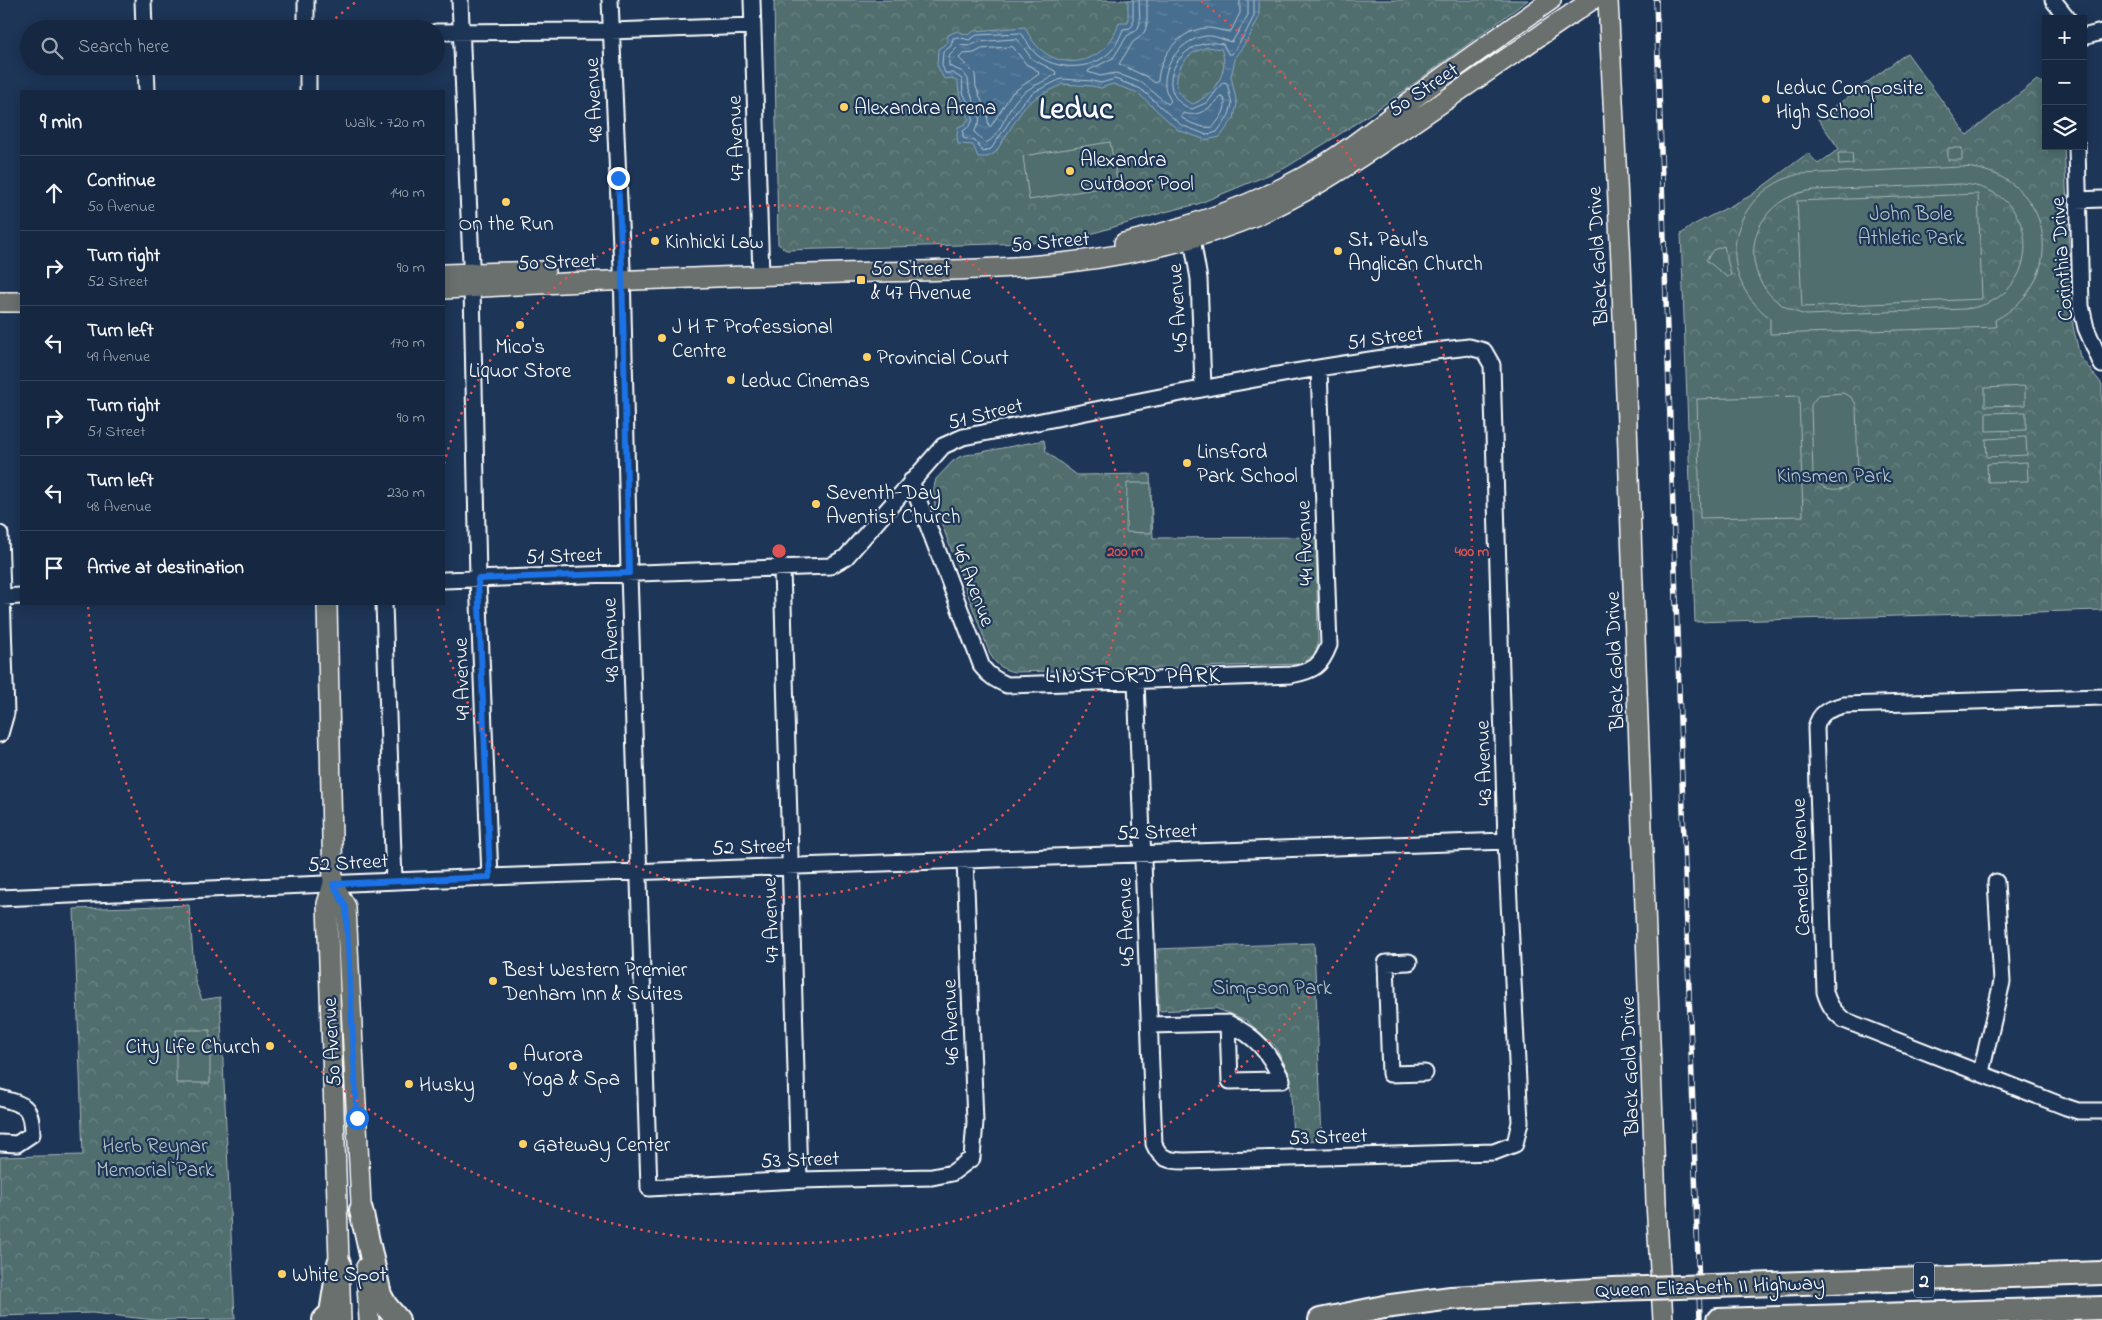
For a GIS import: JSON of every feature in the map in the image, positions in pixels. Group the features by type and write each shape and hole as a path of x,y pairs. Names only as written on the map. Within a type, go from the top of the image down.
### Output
{"highway":[{"path":"361,1210 380,1295 386,1306 398,1320"},
{"path":"324,1320 331,1313 339,1263"},
{"name":"Queen Elizabeth II Highway","path":"1320,1320 1384,1307 1451,1298 1613,1289 2102,1274"},
{"name":"Queen Elizabeth II Highway","path":"1718,1320 2102,1308"},
{"path":"2021,1311 2102,1318"}],"main road":[{"name":"50 Street","path":"1192,232 1302,178 1354,144 1459,64 1551,0"},
{"name":"50 Street","path":"445,274 471,280 761,269 994,256 1088,249 1192,232 1266,212 1342,170 1592,0"},
{"name":"Black Gold Drive","path":"1608,0 1621,272 1656,1202 1663,1320"},
{"path":"1569,16 1583,14 1592,16 1599,22 1609,38"},
{"name":"50 Street","path":"445,289 471,280"},
{"path":"0,290 20,289"},
{"path":"0,302 20,302"},
{"name":"50 Avenue","path":"327,605 333,884 327,904 341,1320"},
{"name":"50 Avenue","path":"333,884 346,907 361,1210 369,1320"},
{"path":"335,1167 360,1166"}],"street":[{"path":"143,0 144,20"},
{"path":"306,0 306,20"},
{"name":"49 Avenue","path":"460,0 471,280 478,579 490,877"},
{"name":"48 Avenue","path":"610,0 622,274 629,573 649,1188"},
{"name":"47 Avenue","path":"752,0 761,269"},
{"path":"2053,0 2065,15"},
{"path":"445,32 752,26"},
{"path":"2087,36 2102,32"},
{"path":"146,75 146,90"},
{"path":"308,75 308,90"},
{"name":"Corinthia Drive","path":"2077,150 2083,319 2093,348 2102,365"},
{"path":"2078,200 2102,199"},
{"name":"45 Avenue","path":"1192,232 1199,279 1203,387"},
{"name":"51 Street","path":"445,580 830,566 839,563 846,557 943,446 963,437 1203,387 1319,368 1469,347 1484,351 1489,358"},
{"name":"43 Avenue","path":"1489,358 1492,365 1506,841 1520,1122 1515,1144 1494,1152"},
{"name":"44 Avenue","path":"1136,681 1292,675 1306,672 1316,667 1324,657 1329,645 1329,628 1319,368"},
{"name":"46 Avenue","path":"911,481 982,666 988,675 1007,685 1136,681"},
{"path":"0,535 6,713 0,734"},
{"name":"47 Avenue","path":"782,568 799,1180"},
{"path":"3,597 20,596"},
{"path":"384,605 394,881"},
{"name":"45 Avenue","path":"1136,681 1154,1144 1163,1158"},
{"name":"Camelot Avenue","path":"2102,697 1844,705 1825,711 1818,719 1816,738 1825,982 1829,1005 1835,1013 1844,1020 2078,1111 2102,1112"},
{"name":"52 Street","path":"0,898 490,877 1506,841"},
{"name":"46 Avenue","path":"952,1173 972,1158 976,1122 965,860"},
{"path":"1981,1072 2002,982 1996,882"},
{"path":"1409,962 1386,963 1390,1074 1425,1073"},
{"path":"1150,1025 1228,1023 1245,1031 1261,1044 1272,1058 1282,1080 1230,1081 1228,1023"},
{"path":"0,1098 22,1104 31,1116 32,1134 17,1144 0,1143"},
{"name":"53 Street","path":"1163,1158 1185,1162 1494,1152"},
{"name":"53 Street","path":"649,1188 799,1180 932,1177 952,1173"}],"green space":[{"path":"774,0 1528,0 1404,91 1337,136 1285,168 1198,204 1063,242 786,250 778,244"},
{"name":"Kinsmen Park","path":"1907,53 1967,135 2037,80 2042,82 2042,150 2064,150 2073,326 2080,357 2102,384 2102,610 1695,622 1681,234 1693,225 1750,196 1808,153 1818,164 1839,149 1818,119"},
{"name":"Alexandra Outdoor Pool","path":"1110,142 1118,185 1029,200 1023,156"},
{"path":"1948,148 1962,148 1962,160 1948,160"},
{"path":"1838,153 1852,153 1853,164 1839,165"},
{"path":"1962,167 1992,173 2016,187 2032,206 2042,230 2043,255 2036,279 2020,302 1995,320 1996,327 1770,334 1770,318 1751,300 1740,279 1735,258 1736,236 1744,216 1757,198 1776,184 1799,174","holes":["1961,184 1988,190 2008,204 2020,223 2025,245 2022,267 2011,286 1992,301 1965,309 1806,315 1782,305 1765,289 1756,270 1754,249 1759,229 1770,211 1789,197 1814,190"]},
{"name":"John Bole Athletic Park","path":"1978,194 1982,299 1802,307 1797,201"},
{"path":"1724,246 1731,275 1727,277 1706,260 1713,250"},
{"path":"2025,386 2025,405 1985,406 1985,388"},
{"path":"1843,393 1851,397 1856,404 1858,475 1849,486 1835,489 1822,486 1813,475 1811,405 1818,395"},
{"path":"1799,396 1803,516 1700,518 1697,399"},
{"path":"2026,412 2026,430 1986,431 1986,413"},
{"path":"2026,437 2027,455 1987,457 1986,439"},
{"name":"LINSFORD PARK","path":"1044,440 1046,452 1077,475 1150,474 1153,538 1316,537 1318,645 1316,653 1302,664 1015,672 1000,666 990,654 935,506 933,491 936,479 953,461 961,456"},
{"path":"2027,462 2028,481 1988,482 1987,464"},
{"path":"1127,483 1151,483 1151,533 1126,532"},
{"name":"Herb Reynar Memorial Park","path":"189,905 195,981 202,1000 220,997 235,1319 155,1320 92,1313 0,1316 0,1157 83,1155 74,909"},
{"name":"Simpson Park","path":"1314,943 1322,1140 1293,1141 1290,1075 1275,1046 1246,1020 1215,1008 1159,1011 1157,949"},
{"path":"176,1030 210,1030 210,1083 176,1083"}],"water":[{"path":"1128,0 1259,0 1259,17 1250,36 1236,56 1231,76 1237,104 1234,118 1220,137 1206,140 1178,130 1138,93 1113,84 1101,88 1063,84 1037,97 1025,106 995,153 987,157 978,157 973,145 958,144 958,127 965,124 969,118 961,100 958,82 951,78 944,79 937,65 938,49 947,43 948,35 957,31 968,35 974,31 1025,27 1034,43 1046,54 1060,60 1074,61 1088,58 1101,51 1111,39 1119,23 1128,23","holes":["1207,47 1221,49 1224,66 1218,82 1207,95 1193,104 1185,100 1177,87 1178,72 1182,65 1193,53"]}],"railway":[{"path":"1656,0 1700,1320"}],"place":[{"name":"Leduc Composite High School","path":"1766,99"},
{"name":"Alexandra Arena","path":"844,107"},
{"name":"Alexandra Outdoor Pool","path":"1070,171"},
{"name":"On the Run","path":"506,202"},
{"name":"Kinhicki Law","path":"655,241"},
{"name":"St. Paul's Anglican Church","path":"1338,251"},
{"name":"50 Street & 47 Avenue","path":"861,280"},
{"name":"Mico's Liquor Store","path":"520,325"},
{"name":"J H F Professional Centre","path":"662,338"},
{"name":"Provincial Court","path":"867,357"},
{"name":"Leduc Cinemas","path":"731,380"},
{"name":"Linsford Park School","path":"1187,463"},
{"name":"Seventh-Day Aventist Church","path":"816,504"},
{"name":"Best Western Premier Denham Inn & Suites","path":"493,981"},
{"name":"City Life Church","path":"270,1046"},
{"name":"Aurora Yoga & Spa","path":"513,1066"},
{"name":"Husky","path":"409,1084"},
{"name":"Gateway Center","path":"523,1144"},
{"name":"White Spot","path":"282,1274"}],"district":[{"name":"Leduc","path":"1076,107"},
{"name":"LINSFORD PARK","path":"1133,674"}],"route":[{"path":"357,1118 346,907 333,884 490,877 478,579 629,573 618,178"}]}
